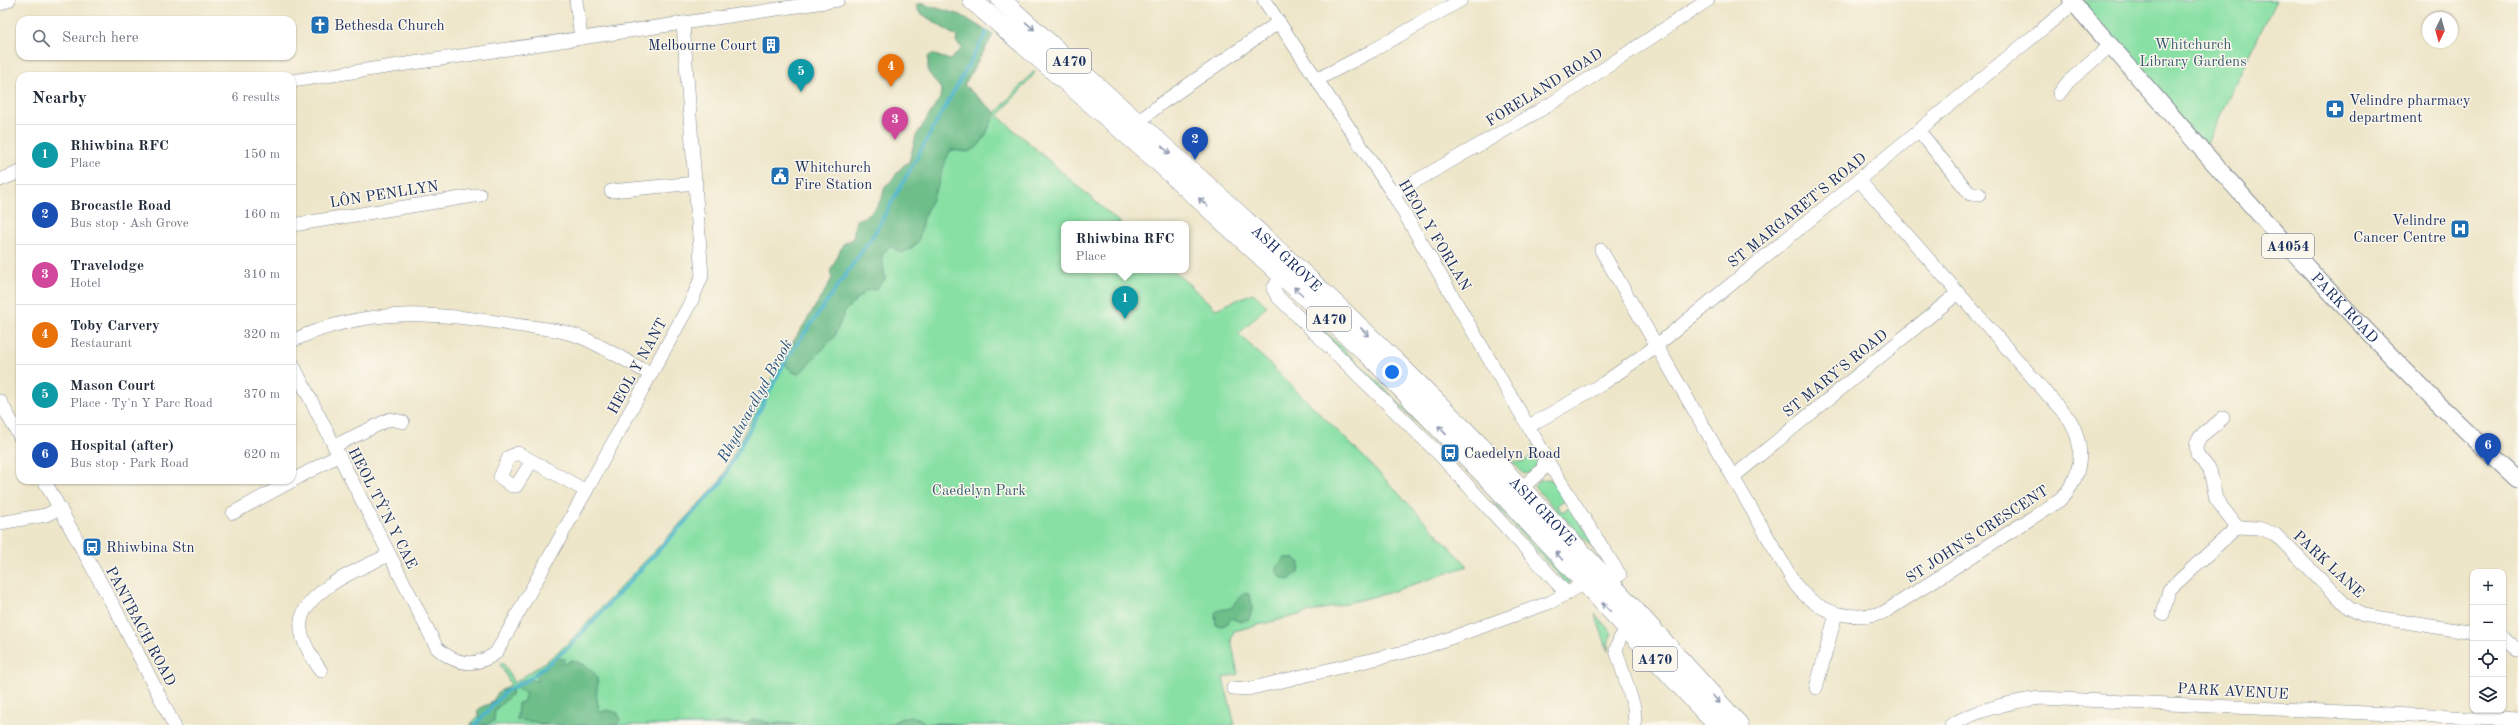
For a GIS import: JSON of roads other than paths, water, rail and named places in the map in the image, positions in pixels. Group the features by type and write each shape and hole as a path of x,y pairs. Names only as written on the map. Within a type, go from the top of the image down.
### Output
{"highway":[{"name":"ASH GROVE","path":"972,0 1153,157 1400,386 1628,630"},
{"name":"ASH GROVE","path":"1001,0 1355,322 1521,489 1642,617"},
{"name":"A470","path":"1642,617 1740,725"},
{"name":"A470","path":"1628,630 1717,725"}],"main road":[{"name":"PARK ROAD","path":"2073,2 2197,146 2386,353 2451,419 2518,480"}],"street":[{"path":"0,4 9,0"},
{"path":"576,0 581,38"},
{"path":"296,80 838,0"},
{"name":"HEOL Y FORLAN","path":"1264,0 1318,79 1393,194 1529,426 1546,458 1620,575"},
{"path":"1318,79 1372,52 1461,0"},
{"name":"FORELAND ROAD","path":"1393,194 1549,105 1708,0"},
{"name":"ST MARGARET'S ROAD","path":"1529,426 1604,383 1656,346 2073,2"},
{"path":"1137,123 1156,107 1279,22"},
{"name":"HEOL Y NANT","path":"454,660 470,663 480,662 496,653 692,300 702,276 683,23"},
{"path":"2059,94 2068,82 2110,46"},
{"path":"1919,130 1970,194 1979,194"},
{"path":"0,180 16,174"},
{"name":"ST JOHN'S CRESCENT","path":"1601,250 1795,584 1811,600 1836,614 1871,615 1892,608 2060,500 2067,493 2079,472 2080,448 2070,420 1859,180"},
{"path":"611,191 696,184"},
{"name":"LÔN PENLLYN","path":"296,224 480,194"},
{"name":"ASH GROVE","path":"1282,276 1273,289 1278,298 1439,454 1567,594"},
{"name":"ST MARY'S ROAD","path":"1733,477 1958,293"},
{"path":"296,339 314,332 359,320 404,314 444,314 566,333 597,344 650,374"},
{"name":"HEOL TŶ'N Y CAE","path":"296,371 432,640 437,648 454,660"},
{"path":"0,401 3,415 16,432"},
{"path":"2163,614 2169,590 2237,527 2216,499 2210,470 2197,454 2196,445 2200,437 2223,418"},
{"path":"296,475 390,419 403,422"},
{"path":"1521,489 1543,469 1546,458"},
{"path":"532,461 586,491"},
{"name":"PANTBACH ROAD","path":"46,484 118,614 174,725"},
{"path":"233,513 282,484"},
{"path":"0,523 46,515 60,508"},
{"name":"PARK LANE","path":"2237,527 2258,528 2275,534 2349,608 2363,615 2470,633"},
{"path":"321,671 303,638 300,621 303,615 325,587 389,555"},
{"path":"1233,688 1248,690 1411,651 1537,608 1585,585 1599,573"},
{"path":"1816,688 1836,614"},
{"path":"1635,725 1634,707 1616,652 1619,640 1642,617"},
{"path":"2506,640 2518,650"},
{"name":"PARK AVENUE","path":"1951,725 1984,710 2007,703 2040,698 2518,720"}],"waterway":[{"name":"Rhydwaedlyd Brook","path":"475,725 505,692 529,679 570,646 722,482 786,360 874,234 987,32"}],"place":[{"name":"Bethesda Church","path":"320,25"},
{"name":"Melbourne Court","path":"771,45"},
{"name":"Toby Carvery","path":"891,87"},
{"name":"Mason Court","path":"801,92"},
{"name":"Velindre pharmacy department","path":"2335,109"},
{"name":"Travelodge","path":"895,140"},
{"name":"Brocastle Road","path":"1195,160"},
{"name":"Whitchurch Fire Station","path":"780,176"},
{"name":"Velindre Cancer Centre","path":"2460,229"},
{"name":"Rhiwbina RFC","path":"1125,319"},
{"name":"Caedelyn Road","path":"1450,453"},
{"name":"Hospital (after)","path":"2488,466"},
{"name":"Rhiwbina Stn","path":"92,547"}],"park label":[{"name":"Whitchurch Library Gardens","path":"2193,52"},
{"name":"Caedelyn Park","path":"979,490"}]}
